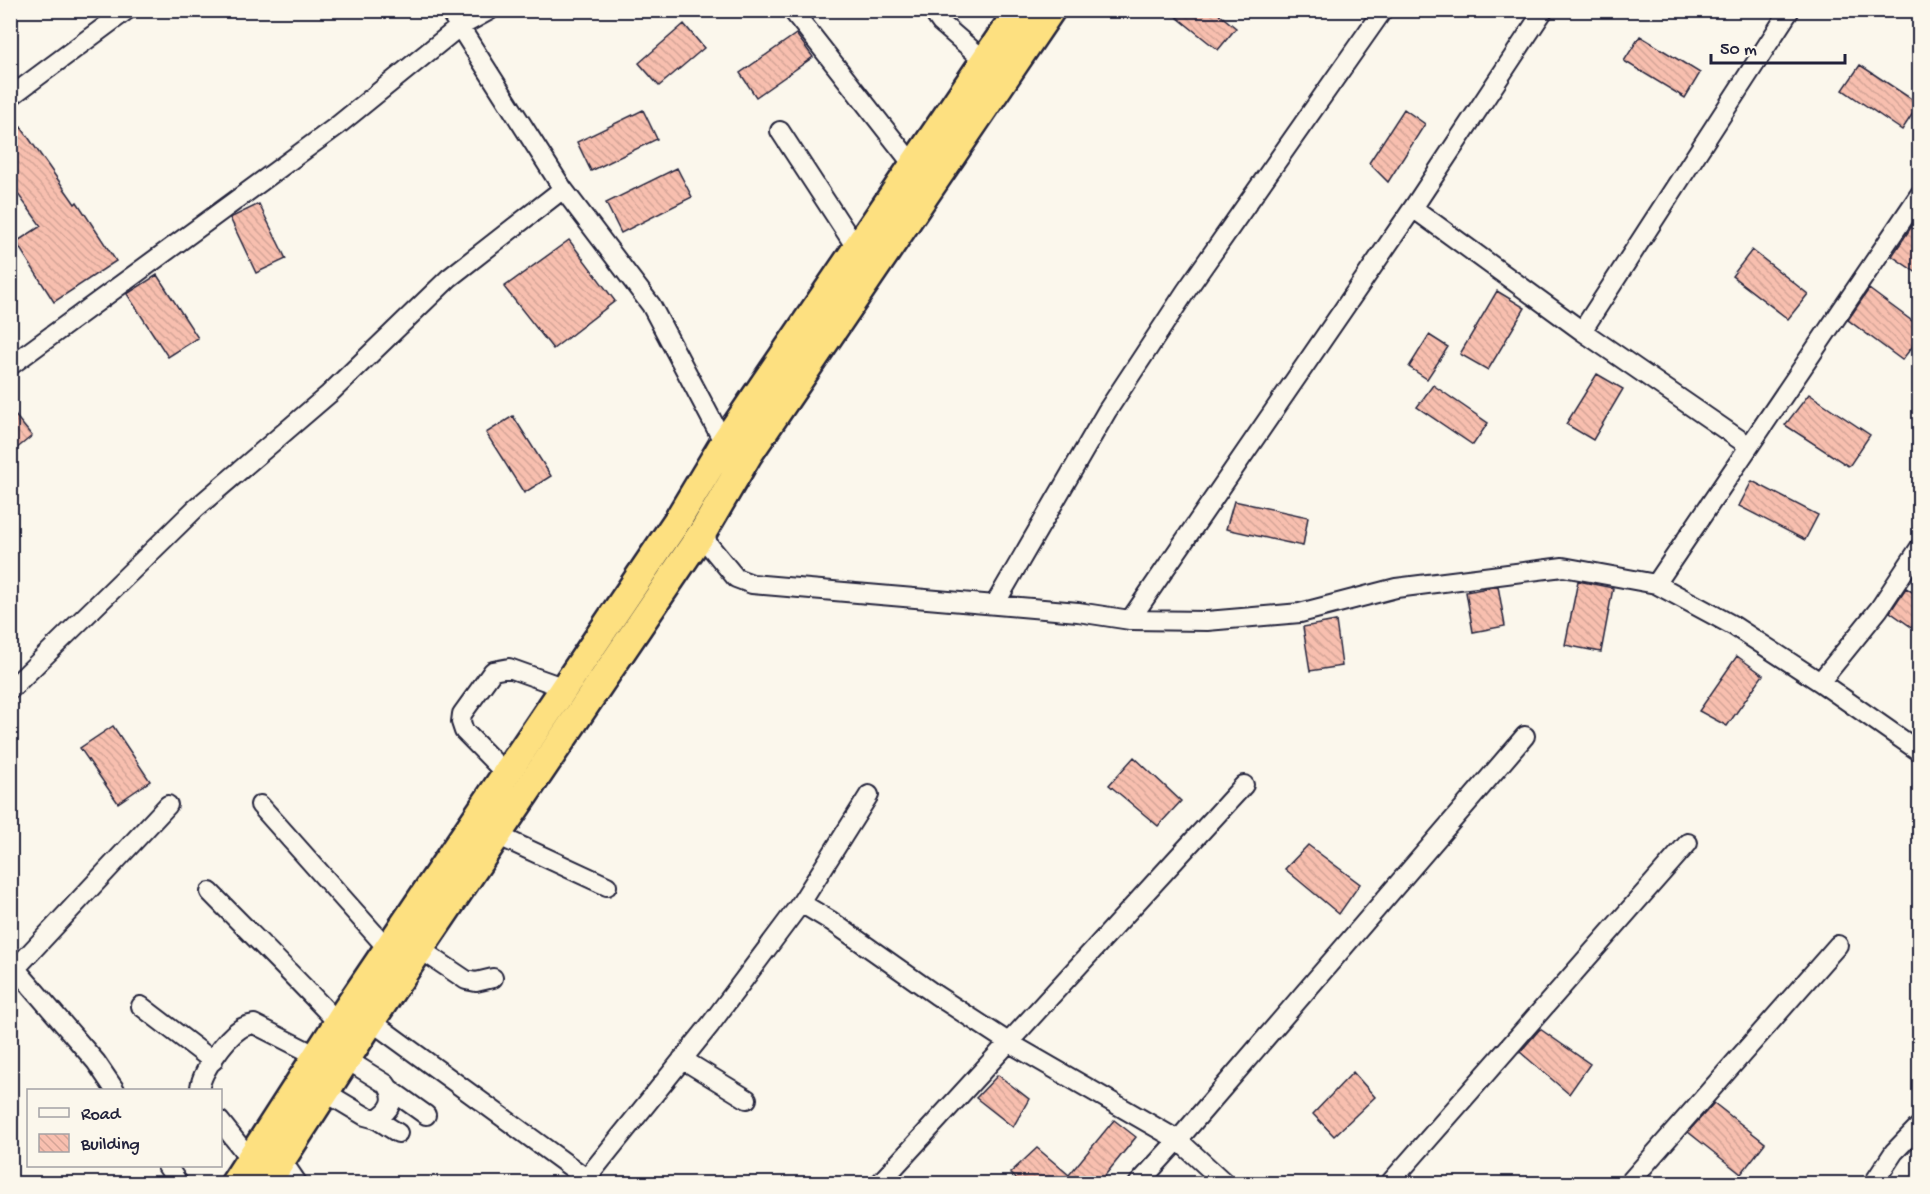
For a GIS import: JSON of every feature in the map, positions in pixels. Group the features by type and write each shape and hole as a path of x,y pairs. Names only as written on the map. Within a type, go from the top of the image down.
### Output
{"highway":[{"path":"266,1184 371,1021 704,530 748,455 1051,10"},
{"path":"234,1184 388,948 680,518 724,443 984,61 1011,14"}],"street":[{"path":"10,97 128,10"},
{"path":"449,10 563,189 651,305 724,443"},
{"path":"10,366 338,126 459,27 490,10"},
{"path":"792,10 914,166"},
{"path":"937,10 936,16 941,23 984,61"},
{"path":"995,604 1107,411 1265,177 1383,10"},
{"path":"1130,620 1413,208 1544,10"},
{"path":"1582,331 1790,10"},
{"path":"780,131 857,249"},
{"path":"10,690 195,509 329,394 449,278 563,189"},
{"path":"1656,584 1920,194"},
{"path":"1413,208 1582,331 1749,446"},
{"path":"704,530 708,544 736,578 752,584 995,604 1078,612 1130,620 1207,621 1300,613 1396,588 1563,567 1656,584 1734,626 1820,682 1920,752"},
{"path":"1820,682 1879,609 1920,547"},
{"path":"506,774 464,731 461,722 462,714 493,671 502,668 509,668 565,688"},
{"path":"1138,1184 1525,736"},
{"path":"879,1184 1244,785"},
{"path":"371,1021 588,1182 801,903 869,795"},
{"path":"115,1089 96,1062 12,967 168,805"},
{"path":"260,805 388,948"},
{"path":"497,835 607,886"},
{"path":"1389,1184 1689,843"},
{"path":"210,892 338,1023"},
{"path":"801,903 1008,1042 1178,1140 1226,1184"},
{"path":"1628,1184 1838,945"},
{"path":"420,949 466,980 476,982 492,978"},
{"path":"141,1006 213,1061"},
{"path":"200,1089 201,1078 230,1037 243,1027 254,1024 316,1056"},
{"path":"346,1059 426,1115"},
{"path":"682,1059 747,1099"},
{"path":"370,1118 390,1108 393,1100 388,1087"},
{"path":"325,1092 398,1133"},
{"path":"222,1124 250,1159"},
{"path":"1873,1184 1894,1152 1920,1125"},
{"path":"281,1159 298,1184"},
{"path":"168,1167 179,1184"}],"building":[{"path":"1168,10 1214,10 1236,28 1218,50"},
{"path":"684,24 704,48 659,86 639,63"},
{"path":"796,34 813,57 756,97 740,73"},
{"path":"1640,36 1700,73 1685,98 1624,61"},
{"path":"1860,65 1919,104 1902,130 1843,90"},
{"path":"1404,109 1425,124 1388,182 1369,163"},
{"path":"643,110 657,139 591,171 577,142"},
{"path":"21,127 75,204 77,202 116,261 54,302 16,242 41,226 10,183 10,134"},
{"path":"677,168 692,197 621,233 606,203"},
{"path":"259,204 286,259 256,273 230,218"},
{"path":"1912,226 1920,232 1920,275 1892,256"},
{"path":"569,240 615,301 553,349 504,287"},
{"path":"1752,250 1808,294 1788,319 1732,276"},
{"path":"157,275 198,338 168,357 127,294"},
{"path":"1869,289 1920,327 1920,337 1902,360 1848,320"},
{"path":"1497,291 1525,308 1488,370 1460,354"},
{"path":"1429,335 1448,347 1427,379 1409,367"},
{"path":"1597,374 1623,389 1593,440 1566,424"},
{"path":"1433,385 1488,423 1473,445 1417,407"},
{"path":"1809,394 1870,435 1850,465 1848,466 1785,425"},
{"path":"10,409 32,436 10,454"},
{"path":"513,416 551,476 524,493 486,433"},
{"path":"1752,481 1818,515 1805,540 1739,506"},
{"path":"1234,501 1308,517 1303,546 1226,529"},
{"path":"1578,581 1613,588 1601,652 1565,645"},
{"path":"1498,586 1505,626 1473,632 1466,592"},
{"path":"1906,588 1920,597 1920,633 1890,612"},
{"path":"1336,621 1342,666 1310,671 1303,627"},
{"path":"1737,656 1763,675 1727,726 1699,711"},
{"path":"113,726 150,781 118,803 80,748"},
{"path":"1134,757 1181,801 1158,826 1109,785"},
{"path":"1308,845 1360,884 1339,914 1285,869"},
{"path":"1540,1029 1590,1064 1569,1094 1520,1052"},
{"path":"1353,1072 1375,1097 1334,1136 1313,1114"},
{"path":"998,1075 1029,1099 1013,1127 976,1098"},
{"path":"1714,1103 1765,1143 1741,1174 1688,1132"},
{"path":"1114,1120 1136,1137 1098,1184 1022,1184 1010,1173 1037,1148 1069,1175"}]}
